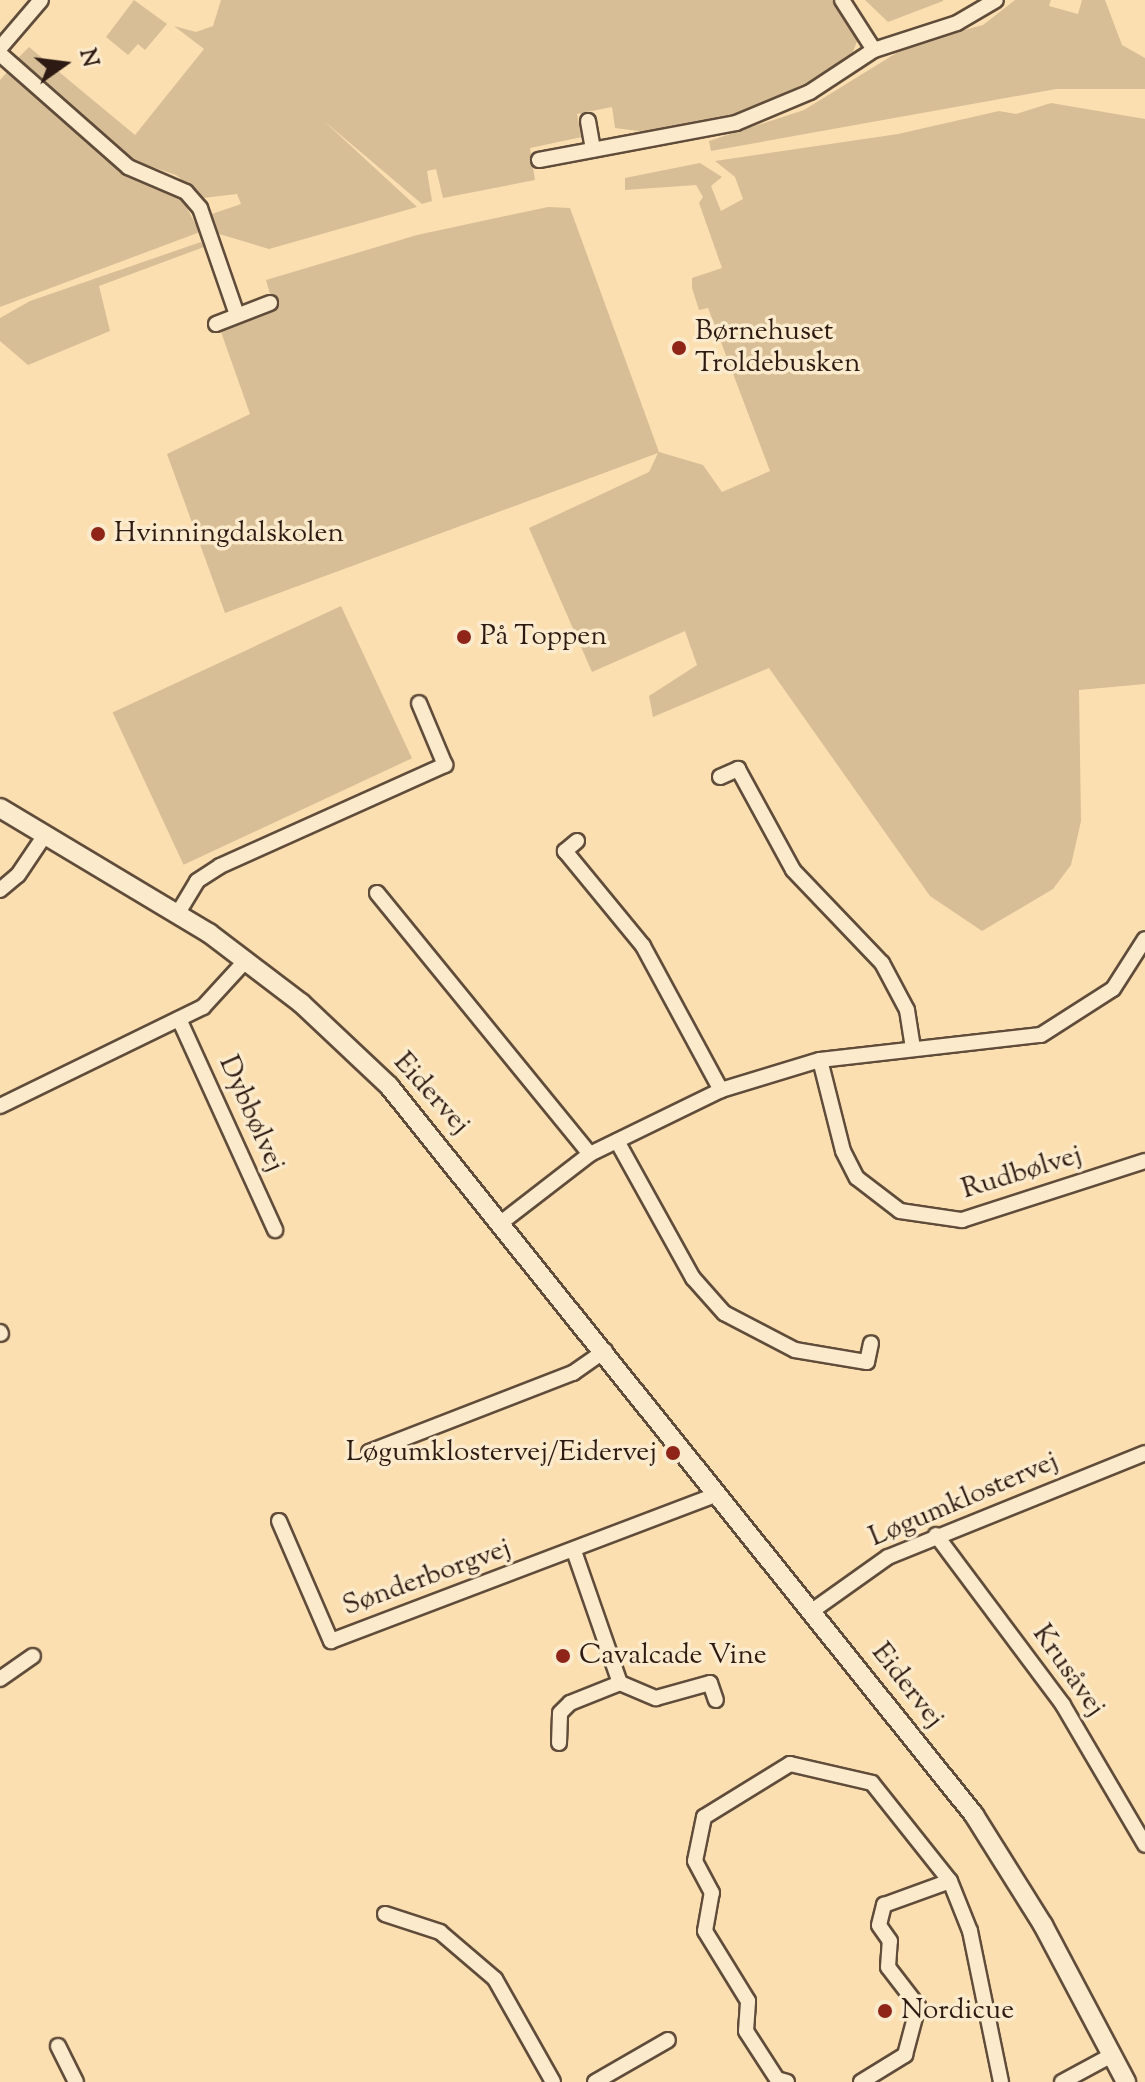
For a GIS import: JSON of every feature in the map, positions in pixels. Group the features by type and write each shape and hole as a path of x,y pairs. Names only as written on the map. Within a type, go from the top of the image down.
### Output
{"street":[{"path":"0,48 41,0"},
{"path":"842,0 874,50"},
{"path":"539,160 751,118 810,92 874,50 957,23 996,0"},
{"path":"0,54 128,167 186,192 200,208 237,315"},
{"path":"588,121 593,150"},
{"path":"216,324 270,303"},
{"path":"178,913 197,881 220,866 445,765 419,703"},
{"path":"720,777 738,769 793,870 882,963 907,1010 913,1046"},
{"name":"Eidervej","path":"0,808 178,913 246,960 389,1086 502,1222 812,1611 1010,1868 1126,2082"},
{"path":"0,890 18,875 45,835"},
{"path":"577,841 565,851 643,946 721,1090"},
{"path":"377,893 590,1154"},
{"path":"502,1222 590,1154 721,1090 820,1060 913,1046 989,1045 1041,1035 1113,989 1145,939"},
{"path":"0,1106 179,1019 218,994 246,960"},
{"name":"Dybbølvej","path":"179,1019 275,1230"},
{"name":"Rudbølvej","path":"820,1060 843,1151 857,1178 900,1211 962,1220 1145,1161"},
{"path":"617,1141 693,1278 724,1313 795,1350 867,1362 871,1343"},
{"path":"369,1452 573,1373 605,1351"},
{"name":"Løgumklostervej","path":"812,1611 860,1573 936,1535 1145,1453"},
{"name":"Sønderborgvej","path":"279,1521 331,1641 718,1494"},
{"name":"Krusåvej","path":"936,1535 1063,1705 1145,1845"},
{"path":"574,1551 620,1683"},
{"path":"0,1679 33,1656"},
{"path":"559,1743 560,1713 570,1703 620,1683 656,1698 710,1683 716,1700"},
{"path":"787,2082 777,2079 746,2031 748,2001 705,1931 712,1893 695,1861 704,1817 790,1764 872,1783 950,1881 970,1931 1001,2082"},
{"path":"861,2082 905,2055 918,2006 888,1967 890,1941 879,1925 884,1905 950,1881"},
{"path":"385,1914 440,1932 486,1970 553,2082"},
{"path":"595,2082 668,2040"},
{"path":"58,2046 76,2082"},
{"path":"1062,2082 1112,2055"}],"shaded area":[{"path":"134,0 167,24 145,50 138,44 128,55 106,37"},
{"path":"221,0 832,0 858,39 851,57 830,71 746,112 646,132 615,128 612,107 577,114 582,137 530,148 535,180 443,198 436,169 427,171 432,201 422,204 324,121 417,207 269,249 216,233 209,215 241,204 237,194 203,198 176,175 135,161 16,60 29,47 135,135 204,49 174,26 196,32 213,26"},
{"path":"865,0 943,0 943,1 888,22"},
{"path":"1015,0 1051,0 1049,6 1078,14 1082,0 1105,0 1122,45 1145,58 1145,89 1056,89 711,151 709,141 804,110 911,44 983,25"},
{"path":"8,71 114,163 179,194 200,232 0,307 0,80"},
{"path":"1051,103 1145,119 1145,684 1079,690 1081,821 1071,865 1053,889 982,931 930,896 769,668 653,717 649,696 697,665 685,631 592,672 529,528 649,472 658,453 225,613 167,454 250,414 221,332 275,311 266,280 417,235 548,207 570,208 659,452 703,465 722,492 770,471 708,308 699,310 692,288 692,278 722,268 699,203 703,197 696,185 625,190 625,178 700,163 722,177 711,186 721,211 743,199 735,177 715,161 898,134 999,111 1016,114"},
{"path":"201,242 204,247 99,286 110,331 28,365 0,341 0,318 30,301"},
{"path":"341,606 412,758 184,865 113,712"}],"place":[{"name":"Børnehuset Troldebusken","path":"679,348"},
{"name":"Hvinningdalskolen","path":"98,534"},
{"name":"På Toppen","path":"464,637"},
{"name":"Løgumklostervej/Eidervej","path":"673,1453"},
{"name":"Cavalcade Vine","path":"563,1656"},
{"name":"Nordicue","path":"885,2011"}]}
